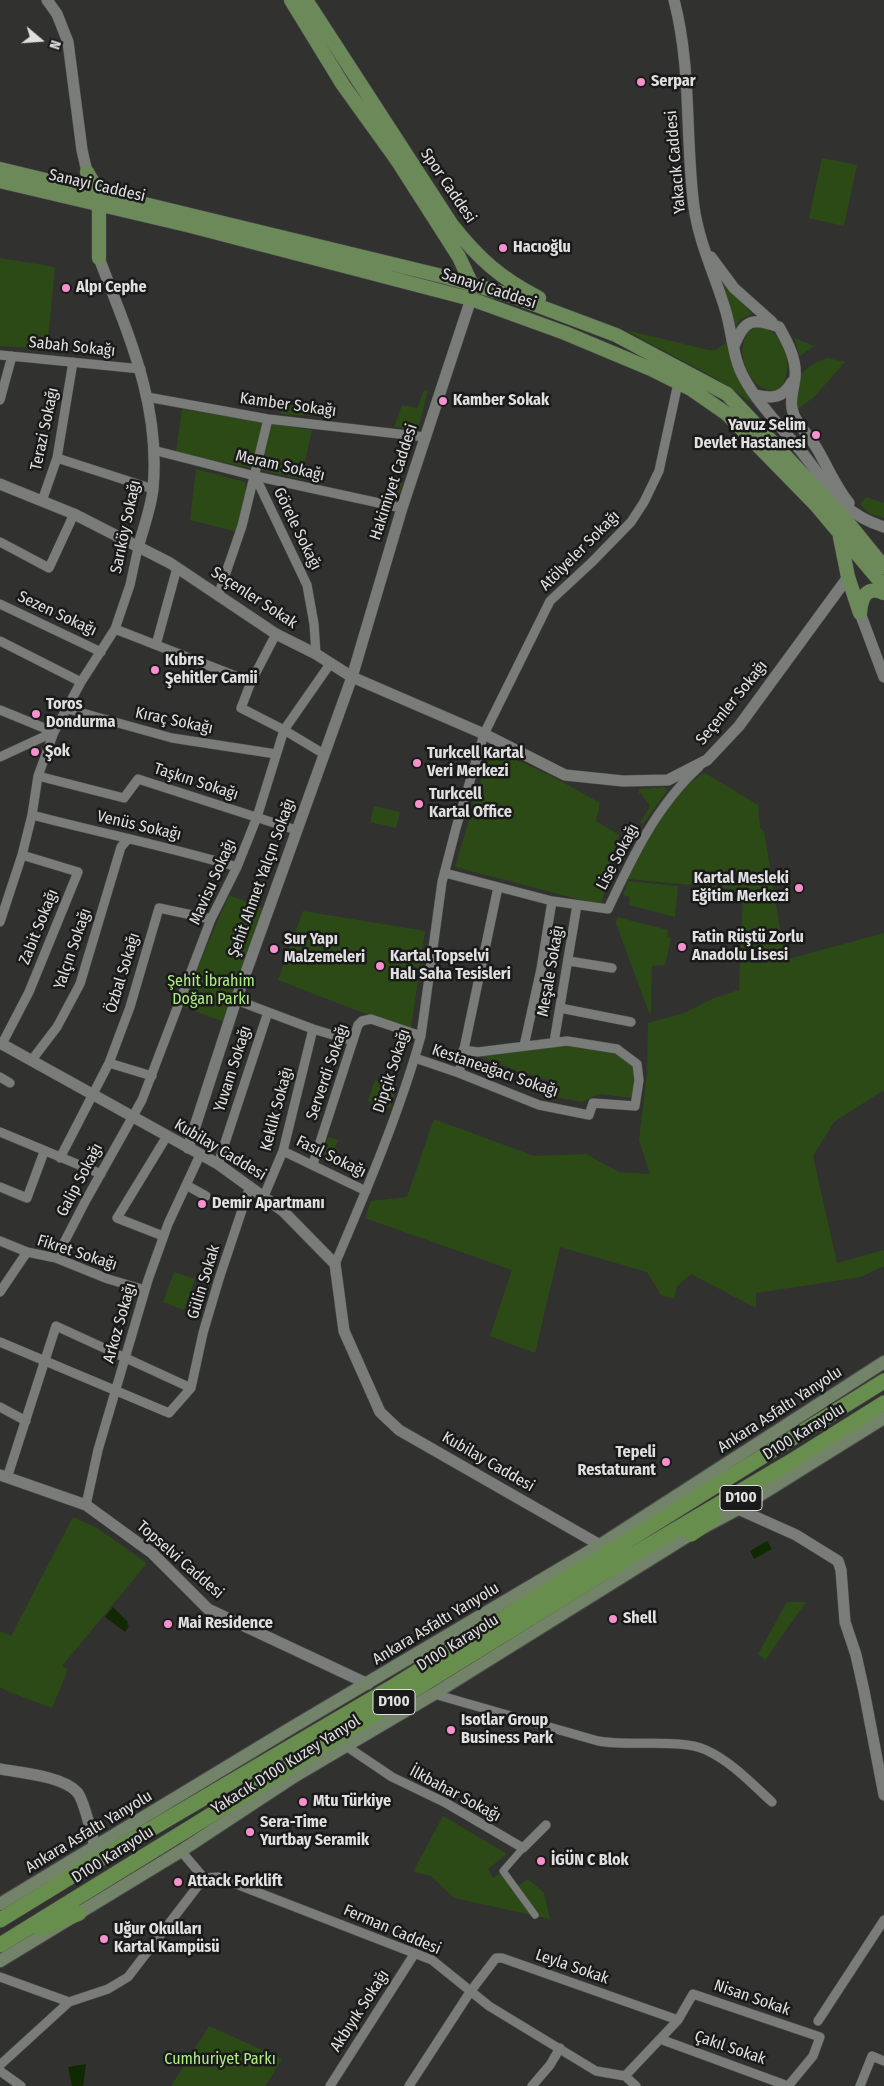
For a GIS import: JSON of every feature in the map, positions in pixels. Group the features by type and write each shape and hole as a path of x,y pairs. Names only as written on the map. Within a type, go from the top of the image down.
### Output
{"highway":[{"name":"D100 Karayolu","path":"0,1920 101,1858 389,1689 884,1381"},
{"name":"D100 Karayolu","path":"3,1944 618,1564 790,1462 884,1403"},
{"name":"D100","path":"691,1534 790,1462"},
{"path":"594,1548 656,1522"},
{"path":"3,1944 79,1913"}],"main road":[{"name":"Spor Caddesi","path":"291,0 343,85 397,160 459,257 472,285"},
{"name":"Spor Caddesi","path":"306,0 434,199 473,252 513,285 616,336"},
{"name":"Sanayi Caddesi","path":"0,169 191,226 471,299 565,333 651,368 678,382 727,414 814,504 884,586"},
{"path":"87,172 99,258"},
{"name":"Sanayi Caddesi","path":"0,181 92,197 446,277 512,296 616,336 727,394 845,519 884,567"},
{"path":"446,277 457,272 459,257"},
{"path":"840,536 848,577 860,614"},
{"path":"860,614 861,600 864,595 874,591 884,592"},
{"name":"Ankara Asfaltı Yanyolu","path":"0,1904 594,1548 884,1362"},
{"path":"691,1534 738,1509 884,1418"},
{"name":"Yakacık D100 Kuzey Yanyol","path":"0,1961 181,1851 295,1776 434,1694 691,1534"}],"street":[{"path":"47,0 57,14 68,42 82,150 87,172"},
{"name":"Yakacık Caddesi","path":"674,0 686,71 694,208 726,313 740,370 749,387 810,463 832,494 851,512 884,527"},
{"path":"705,248 734,288 758,311 780,327"},
{"name":"Sarıköy Sokağı","path":"0,922 22,855 32,815 38,776 54,732 81,682 115,630 130,585 153,489 153,450 147,397 141,369 128,330 99,258"},
{"path":"471,299 472,285"},
{"name":"Hakimiyet Caddesi","path":"352,677 402,508 471,299"},
{"path":"734,346 743,328 752,321 762,321 780,327"},
{"name":"Yakacık Caddesi","path":"780,327 794,361 796,376 791,399 793,415 817,448 840,491 864,518"},
{"name":"Sabah Sokağı","path":"0,355 141,369"},
{"path":"0,400 12,356"},
{"name":"Terazi Sokağı","path":"42,501 57,458 73,362"},
{"path":"756,395 779,397 789,389 796,376"},
{"name":"Atölyeler Sokağı","path":"484,734 550,601 631,522 644,502 659,470 678,382"},
{"name":"Kamber Sokağı","path":"147,397 268,419 425,437"},
{"name":"Görele Sokağı","path":"268,419 254,476 307,585 314,624 316,654"},
{"name":"Meram Sokağı","path":"153,450 254,476 402,508"},
{"path":"57,458 153,489"},
{"path":"218,596 242,526 254,476"},
{"name":"Seçenler Sokak","path":"0,484 74,514 177,568 276,634 316,654 352,677"},
{"path":"0,542 49,568 74,514"},
{"path":"156,645 177,568"},
{"name":"Seçenler Sokağı","path":"352,677 484,734 565,775 623,781 668,780 684,774 707,760 739,726 848,577"},
{"name":"Sezen Sokağı","path":"0,604 101,652"},
{"path":"860,614 884,676"},
{"path":"115,630 252,682"},
{"path":"276,634 241,708 284,730 324,754"},
{"path":"0,641 81,682"},
{"name":"Mavisu Sokağı","path":"133,1118 152,1076 211,919 238,867 257,818 284,730 330,664"},
{"name":"Şehit Ahmet Yalçın Sokağı","path":"188,1148 236,1000 352,677"},
{"name":"Kıraç Sokağı","path":"68,709 172,738 276,754"},
{"path":"0,710 54,732"},
{"path":"0,757 54,732"},
{"name":"Dipçik Sokağı","path":"335,1264 366,1191 421,1036 445,873 484,734"},
{"name":"Lise Sokağı","path":"445,873 552,901 608,910 644,836 682,782 707,760"},
{"name":"Taşkın Sokağı","path":"38,776 124,798 138,779 296,830"},
{"name":"Venüs Sokağı","path":"32,815 128,839 161,845 238,867"},
{"name":"Yalçın Sokağı","path":"31,1060 57,1027 80,984 121,848 128,839"},
{"name":"Zabit Sokağı","path":"1,1043 29,992 78,872 22,855"},
{"path":"459,1073 498,887"},
{"path":"524,1046 542,969 552,901"},
{"name":"Meşale Sokağı","path":"554,1042 577,905"},
{"name":"Özbal Sokağı","path":"60,1158 94,1096 109,1063 130,1007 159,908 211,919"},
{"path":"569,961 612,968"},
{"path":"236,1000 313,1029 353,1041"},
{"path":"560,1008 632,1022"},
{"name":"Yuvam Sokağı","path":"218,1164 268,1012"},
{"name":"Serverdi Sokağı","path":"313,1164 358,1025 367,1019 421,1036"},
{"name":"Keklik Sokağı","path":"264,1196 283,1151 313,1029"},
{"name":"Kestaneağacı Sokağı","path":"414,1058 459,1073 539,1105 589,1115 593,1103 635,1106 639,1080 637,1064 617,1049 567,1041 478,1052 463,1050"},
{"name":"Kubilay Caddesi","path":"1,1043 218,1164 283,1211 335,1264 344,1331 380,1412 399,1430 594,1548"},
{"path":"109,1063 152,1076"},
{"path":"0,1077 10,1083"},
{"name":"Galip Sokağı","path":"56,1258 133,1118"},
{"path":"0,1132 44,1152 101,1174"},
{"path":"164,1236 117,1218 167,1136"},
{"name":"Fasıl Sokağı","path":"283,1151 366,1191"},
{"path":"0,1187 28,1198 44,1152"},
{"name":"Arkoz Sokağı","path":"86,1505 98,1450 145,1290 164,1236 200,1155"},
{"path":"186,1185 206,1196"},
{"name":"Gülin Sokak","path":"191,1388 216,1288 250,1186"},
{"name":"Fikret Sokağı","path":"0,1241 27,1252 56,1258 108,1279 145,1290"},
{"path":"0,1292 27,1252"},
{"path":"0,1342 46,1360 169,1412 191,1388 56,1326 46,1360 26,1421 4,1477"},
{"path":"0,1406 26,1421"},
{"name":"Topselvi Caddesi","path":"4,1477 86,1505 152,1553 208,1609 368,1684"},
{"path":"738,1509 796,1535 838,1561 842,1570 845,1622 856,1655 884,1795"},
{"path":"434,1694 606,1743 683,1745 705,1749 733,1766 772,1802"},
{"name":"İlkbahar Sokağı","path":"346,1746 392,1777 446,1803 523,1848"},
{"path":"0,1769 42,1777 68,1785 79,1793 95,1847"},
{"path":"535,1916 503,1872 546,1825"},
{"path":"0,2065 69,2002 108,1989 128,1977 204,1878 181,1851"},
{"name":"Ferman Caddesi","path":"204,1878 218,1877 432,1960 489,2006 596,2071 625,2076"},
{"path":"818,2021 884,1920"},
{"name":"Akbıyık Sokağı","path":"330,2086 415,1953"},
{"name":"Leyla Sokak","path":"470,1992 496,1958 502,1958 678,2020"},
{"path":"0,1977 69,2002"},
{"path":"409,2086 470,1992"},
{"name":"Nisan Sokak","path":"625,2076 678,2020 693,1994 820,2036 813,2056 789,2085"},
{"name":"Çakıl Sokak","path":"660,2040 789,2085"},
{"path":"532,2086 560,2048"},
{"path":"860,2086 872,2056 884,2061"},
{"path":"0,2071 21,2086"},
{"path":"625,2076 636,2086"}],"green space":[{"path":"822,158 857,165 844,226 809,218"},
{"path":"0,258 55,267 47,349 0,346"},
{"path":"721,279 752,314 740,319 735,328"},
{"path":"756,326 766,328 777,336 785,352 787,360 786,377 777,391 766,389 757,384 745,365 744,343 748,333"},
{"path":"625,330 709,350 715,350 726,343 734,370 754,404 715,378"},
{"path":"794,338 814,346 800,356"},
{"path":"827,358 845,362 815,396 798,409 797,389 800,376 809,367"},
{"path":"424,390 428,390 418,429 394,427 402,405 417,408"},
{"path":"283,402 313,408 314,416 281,414"},
{"path":"182,409 312,430 301,479 176,452"},
{"path":"196,469 245,482 246,494 238,532 190,520"},
{"path":"396,480 403,482 396,503 390,502"},
{"path":"866,497 884,503 884,518 869,513 860,504"},
{"path":"497,750 557,779 600,803 596,821 619,835 601,905 455,867 489,752"},
{"path":"705,773 758,805 760,828 764,831 785,960 884,933 884,1090 834,1122 813,1156 837,1263 884,1250 884,1266 861,1277 756,1293 756,1308 691,1274 677,1286 674,1299 661,1295 647,1272 560,1247 535,1353 490,1336 512,1270 365,1218 371,1201 407,1197 434,1119 534,1156 586,1154 619,1172 650,1174 639,1140 647,1073 648,1023 684,1013 714,998 739,990 743,890 628,879 650,836 671,804 694,780"},
{"path":"665,787 667,791 643,824 640,823 650,806 641,793 639,794 639,789"},
{"path":"374,806 400,812 396,828 370,822"},
{"path":"628,881 678,886 675,917 629,905 630,897 623,895"},
{"name":"Şehit İbrahim Doğan Parkı","path":"229,895 263,908 224,1022 181,1006"},
{"path":"303,911 425,931 411,1028 361,1012 278,980"},
{"path":"617,917 668,930 667,937 671,938 665,965 652,966 651,1013 649,1013 616,923"},
{"path":"554,1044 591,1047 617,1054 627,1060 635,1068 638,1079 634,1098 599,1094 582,1102 550,1096 552,1081 520,1072 481,1056"},
{"path":"375,1080 397,1087 390,1108 368,1101"},
{"path":"328,1137 338,1140 330,1159 322,1156"},
{"path":"174,1272 195,1279 184,1310 163,1302"},
{"path":"73,1517 97,1528 147,1563 62,1666 68,1669 52,1708 0,1687 0,1631 11,1636"},
{"path":"787,1602 806,1602 765,1660 758,1654"},
{"path":"443,1816 507,1854 488,1869 493,1878 503,1871 515,1888 528,1879 544,1893 550,1919 454,1898 431,1876 413,1872"},
{"name":"Cumhuriyet Parkı","path":"209,2026 282,2059 265,2086 171,2086"}],"shaded area":[{"path":"767,1541 772,1549 754,1559 750,1551"},
{"path":"113,1607 128,1622 129,1626 125,1632 105,1617"},
{"path":"86,2064 83,2086 72,2086 68,2067"}],"place":[{"name":"Serpar","path":"641,82"},
{"name":"Hacıoğlu","path":"503,248"},
{"name":"Alpı Cephe","path":"66,288"},
{"name":"Kamber Sokak","path":"443,401"},
{"name":"Yavuz Seli̇m Devlet Hastanesi̇","path":"816,435"},
{"name":"Kıbrıs Şehitler Camii","path":"155,670"},
{"name":"Toros Dondurma","path":"36,714"},
{"name":"Şok","path":"35,752"},
{"name":"Turkcell Kartal Veri Merkezi","path":"417,763"},
{"name":"Turkcell Kartal Office","path":"419,804"},
{"name":"Kartal Mesleki Eğitim Merkezi","path":"799,888"},
{"name":"Fatin Rüştü Zorlu Anadolu Lisesi","path":"682,947"},
{"name":"Sur Yapı Malzemeleri","path":"274,949"},
{"name":"Kartal Topselvi Halı Saha Tesisleri","path":"380,966"},
{"name":"Demir Apartmanı","path":"202,1204"},
{"name":"Tepeli Restaturant","path":"666,1462"},
{"name":"Shell","path":"613,1619"},
{"name":"Mai Residence","path":"168,1624"},
{"name":"Isotlar Group Business Park","path":"451,1730"},
{"name":"Mtu Türkiye","path":"303,1802"},
{"name":"Sera-Time Yurtbay Seramik","path":"250,1832"},
{"name":"İGÜN C Blok","path":"541,1861"},
{"name":"Attack Forklift","path":"178,1882"},
{"name":"Uğur Okulları Kartal Kampüsü","path":"104,1939"}]}
